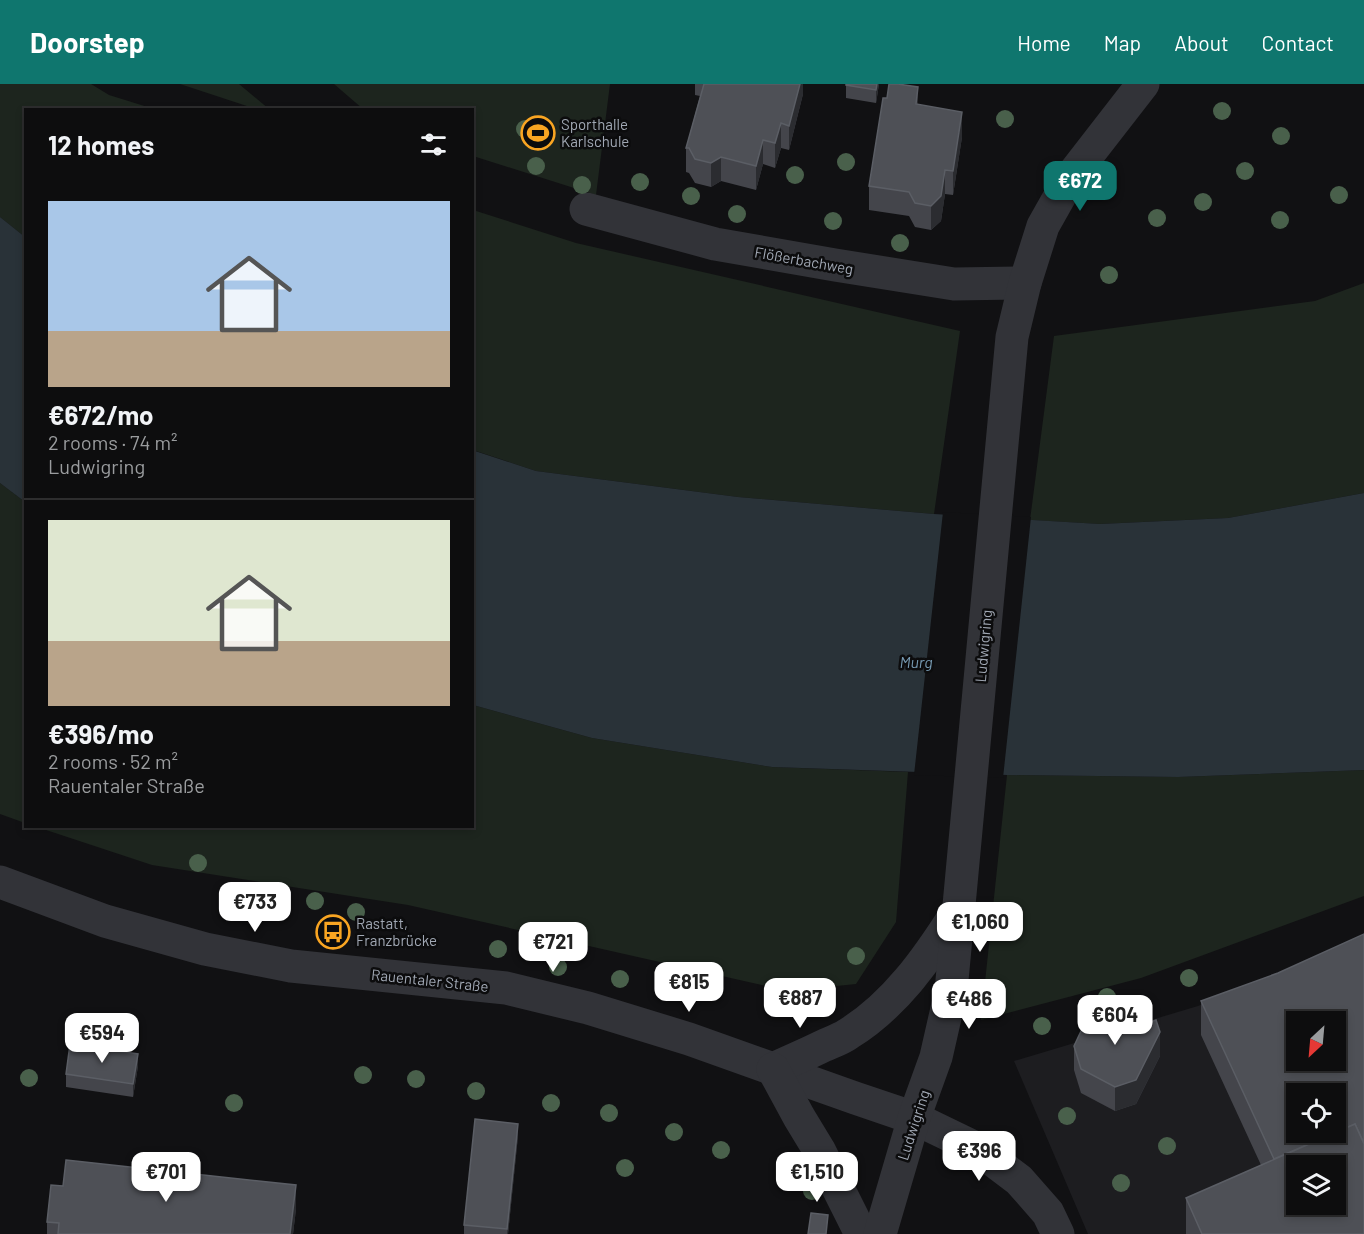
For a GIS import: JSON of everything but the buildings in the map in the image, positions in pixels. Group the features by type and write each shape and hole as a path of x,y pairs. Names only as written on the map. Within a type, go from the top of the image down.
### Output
{"street":[{"name":"Ludwigring","path":"880,1234 914,1118 936,1058 951,991 1012,337 1043,226 1070,178 1143,84"},
{"name":"Flößerbachweg","path":"586,209 715,244 835,266 954,284 1025,284"},
{"name":"Rauentaler Straße","path":"0,882 105,921 205,949 291,966 506,988 599,1012 689,1039 914,1118 978,1149 1019,1180 1048,1214 1058,1234"},
{"path":"861,1234 819,1150 773,1069 847,1035 867,1021 905,984 935,947 958,910"}],"shaded area":[{"path":"0,84 91,84 109,95 151,108 24,108 24,236 0,217"},
{"path":"180,84 239,84 268,108 253,108"},
{"name":"Sporthalle Karlschule","path":"334,84 610,84 596,195 474,156 474,108 362,108"},
{"path":"474,210 576,243 960,331 934,514 738,497 536,471 474,450"},
{"path":"1364,283 1364,493 1228,518 1100,524 1030,520 1054,336 1315,301"},
{"path":"0,483 24,501 24,823 0,814"},
{"path":"474,705 592,738 772,767 908,772 896,922 856,984 788,991 408,905 152,865 40,828 474,828"},
{"path":"1364,770 1364,896 1141,978 981,1020 1007,775 1178,777"},
{"path":"1364,940 1364,1234 1088,1234 1014,1061 1198,1006"}],"water":[{"path":"0,217 24,236 24,501 0,483"},
{"name":"Murg","path":"474,451 536,471 738,497 934,514 1100,524 1228,518 1364,493 1364,770 1178,777 1007,775 772,767 592,738 474,705"}],"pier":[{"path":"943,512 1031,517 1003,778 914,775"}],"place":[{"name":"Sporthalle Karlschule","path":"538,133"},
{"name":"Rastatt, Franzbrücke","path":"333,932"}]}
